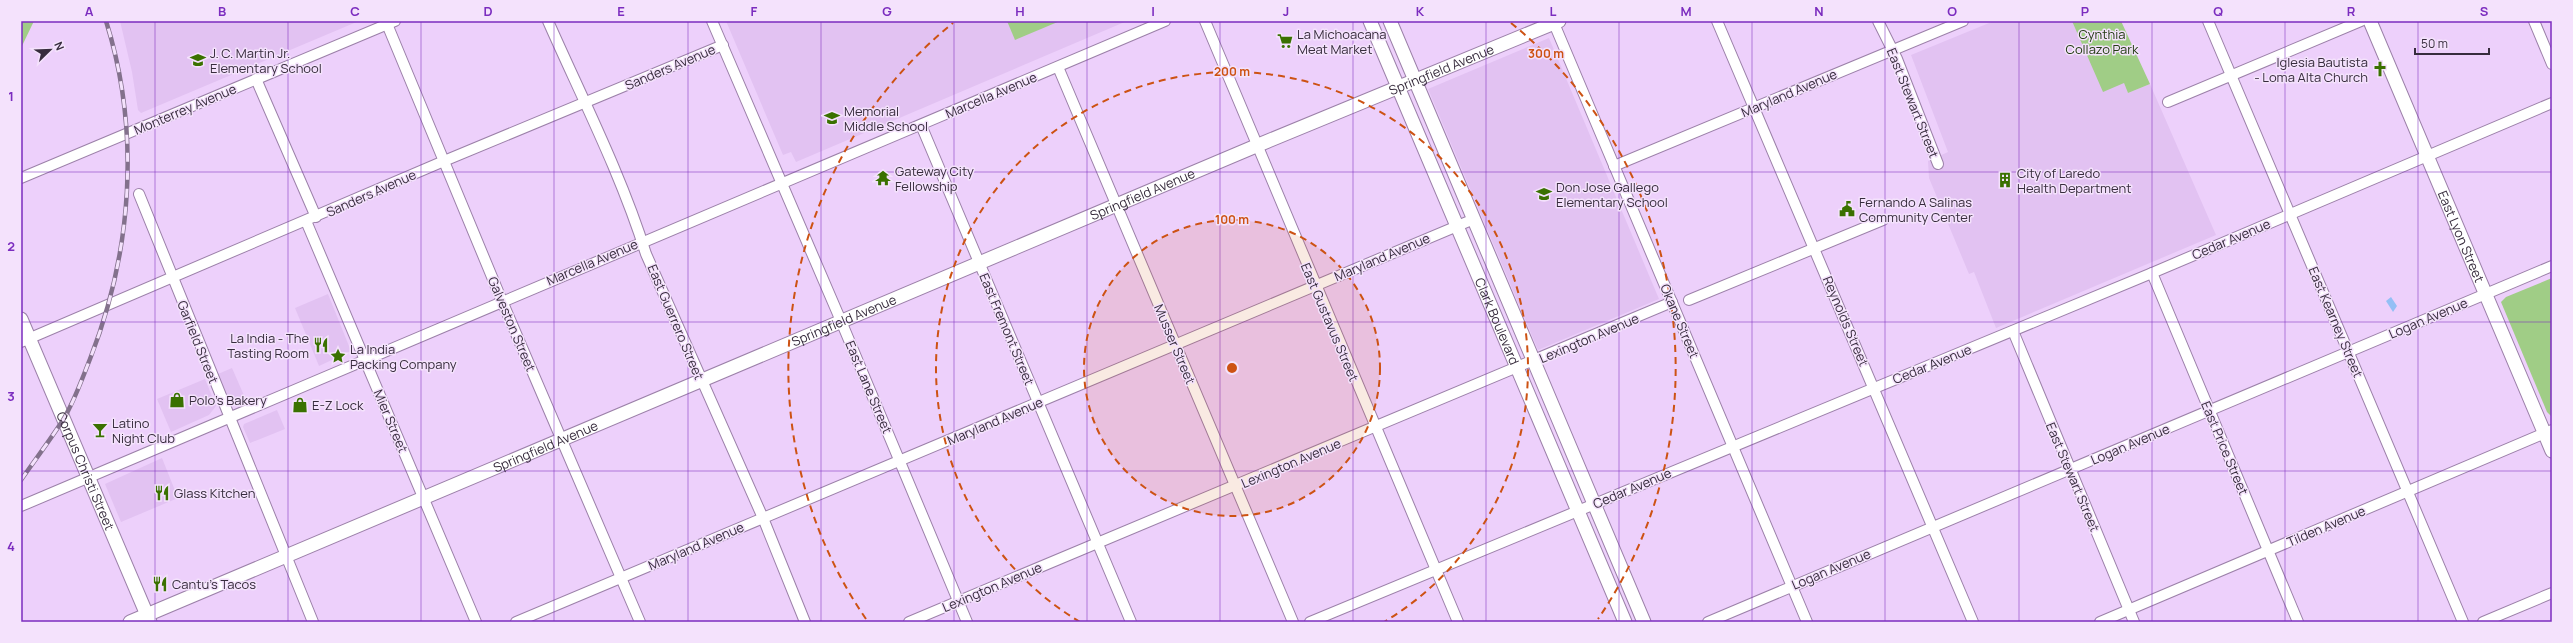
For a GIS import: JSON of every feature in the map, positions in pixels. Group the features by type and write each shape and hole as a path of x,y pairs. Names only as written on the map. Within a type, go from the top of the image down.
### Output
{"main road":[{"name":"Clark Boulevard","path":"1370,21 1625,622"},
{"name":"Clark Boulevard","path":"1390,21 1644,622"},
{"name":"East Lyon Street","path":"2370,21 2486,294 2548,431 2552,451"},
{"name":"Springfield Avenue","path":"130,622 149,618 285,556 423,497 1398,86 1555,22"},
{"name":"Corpus Christi Street","path":"21,319 25,340 89,478 149,618"}],"street":[{"name":"East Guerrero Street","path":"548,21 584,103 594,122 642,241 701,380 763,518 805,622"},
{"name":"East Lane Street","path":"712,21 900,460 967,622"},
{"name":"Marcella Avenue","path":"21,506 642,241 921,125 1165,21"},
{"name":"East Gustavus Street","path":"1204,21 1458,622"},
{"name":"Reynolds Street","path":"1718,21 1752,107 1874,387 1973,622"},
{"name":"East Stewart Street","path":"1878,21 1892,50 1938,164"},
{"name":"Maryland Avenue","path":"1614,166 1752,107 1963,21"},
{"name":"East Kearney Street","path":"2208,21 2463,622"},
{"path":"2168,102 2360,21"},
{"path":"2534,21 2552,64"},
{"name":"Okane Street","path":"1555,22 1614,166 1807,622"},
{"name":"Monterrey Avenue","path":"21,178 391,23"},
{"name":"Galveston Street","path":"391,23 444,161 502,301 640,622"},
{"name":"Sanders Avenue","path":"25,340 444,161 723,45"},
{"name":"Musser Street","path":"1058,67 1293,622"},
{"path":"256,79 316,216"},
{"name":"Cedar Avenue","path":"1310,622 2152,273 2552,103"},
{"name":"East Fremont Street","path":"921,125 1131,622"},
{"name":"Garfield Street","path":"139,194 313,622"},
{"name":"Maryland Avenue","path":"516,622 1474,219"},
{"path":"1689,300 1883,220"},
{"name":"Mier Street","path":"306,221 476,622"},
{"name":"Logan Avenue","path":"1708,622 2552,266"},
{"name":"East Price Street","path":"2152,273 2298,622"},
{"name":"Lexington Avenue","path":"909,622 1375,428 1672,302"},
{"name":"East Stewart Street","path":"2013,331 2069,469 2134,622"},
{"name":"Tilden Avenue","path":"2100,622 2548,431"},
{"path":"2483,622 2552,593"}],"shaded area":[{"name":"J. C. Martin Jr. Elementary School","path":"120,21 359,21 141,113 138,110 132,72"},
{"name":"Memorial Middle School","path":"726,21 1127,21 796,162 791,152 783,155"},
{"path":"1994,21 2072,21 2124,83 2128,93 2150,84 2216,235 1996,328 1974,272 1969,274 1929,178 1928,161 1948,152 1911,55"},
{"name":"Don Jose Gallego Elementary School","path":"1549,38 1659,299 1538,350 1428,89"},
{"path":"328,294 351,351 319,366 295,308"},
{"path":"232,368 246,400 235,405 229,402 218,374"},
{"path":"205,379 216,406 209,415 171,432 157,399"},
{"path":"277,410 285,429 250,443 243,427 244,424"},
{"path":"162,458 178,498 121,522 105,484"}],"green space":[{"path":"21,21 34,21 21,48"},
{"path":"1007,21 1060,21 1015,40"},
{"name":"Cynthia Collazo Park","path":"2072,21 2121,21 2150,84 2128,93 2124,83 2103,92"},
{"path":"2552,278 2552,417 2547,412 2501,302 2506,297"}],"water":[{"path":"2391,297 2397,306 2393,312 2386,301"}],"railway":[{"path":"21,480 63,420 74,398 90,359 104,318 115,277 123,234 127,192 127,149 124,106 117,63 106,21"}],"place":[{"name":"La Michoacana Meat Market","path":"1285,41"},
{"name":"J. C. Martin Jr. Elementary School","path":"198,60"},
{"name":"Iglesia Bautista - Loma Alta Church","path":"2380,69"},
{"name":"Memorial Middle School","path":"832,118"},
{"name":"Gateway City Fellowship","path":"883,178"},
{"name":"City of Laredo Health Department","path":"2005,180"},
{"name":"Don Jose Gallego Elementary School","path":"1544,194"},
{"name":"Fernando A Salinas Community Center","path":"1847,209"},
{"name":"La India - The Tasting Room","path":"321,345"},
{"name":"La India Packing Company","path":"338,356"},
{"name":"Polo's Bakery","path":"177,400"},
{"name":"E-Z Lock","path":"300,405"},
{"name":"Latino Night Club","path":"100,430"},
{"name":"Glass Kitchen","path":"162,493"},
{"name":"Cantu's Tacos","path":"160,584"}]}
